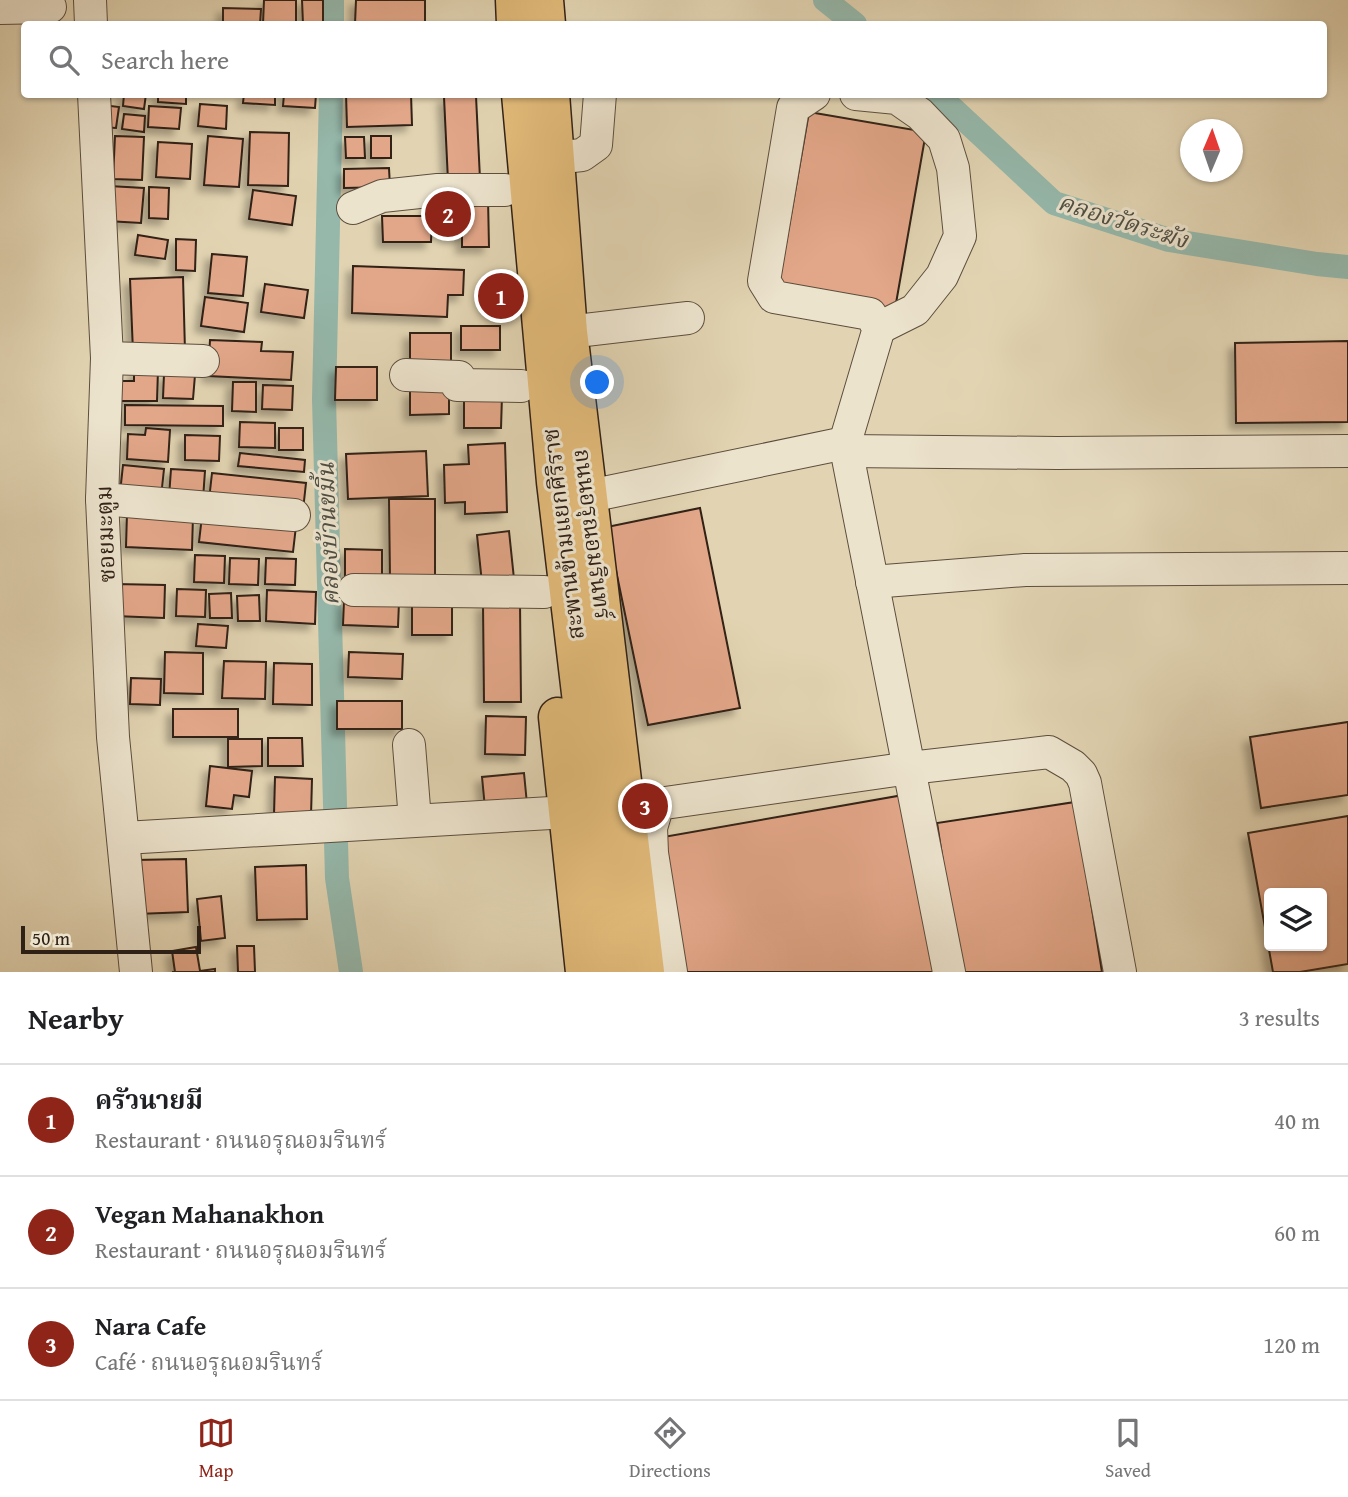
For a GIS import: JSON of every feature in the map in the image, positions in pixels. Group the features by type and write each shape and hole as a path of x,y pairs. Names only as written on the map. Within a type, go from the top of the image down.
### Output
{"main road":[{"path":"495,0 495,21"},
{"path":"499,98 521,386 585,972"},
{"name":"สะพานข้ามแยกศิริราช","path":"521,98 555,470 614,972"},
{"name":"ถนนอรุณอมรินทร์","path":"550,98 568,332 645,972"}],"street":[{"path":"90,0 91,21"},
{"path":"0,8 50,7"},
{"name":"ซอยมะตูม","path":"93,98 107,358 102,499 113,737 136,972"},
{"path":"554,158 582,155 596,145 600,98"},
{"path":"808,98 793,108 764,281 774,297 870,314 879,328"},
{"path":"897,98 920,114 944,139 953,168 960,236 942,276 915,310 879,328 845,447 948,972"},
{"path":"353,208 382,196 438,190 505,190"},
{"path":"568,332 688,318"},
{"path":"107,358 203,361"},
{"path":"407,375 459,377 457,385 521,386"},
{"path":"589,498 604,492 845,447 1058,453 1348,451"},
{"path":"102,499 294,515"},
{"path":"872,582 1025,570 1348,568"},
{"path":"354,590 544,592"},
{"path":"409,744 415,820"},
{"path":"671,972 652,853 651,828 658,804 910,768 1049,752 1081,774 1085,783 1120,972"},
{"path":"124,838 568,812"}],"building":[{"path":"264,0 296,0 296,21 263,21"},
{"path":"302,0 323,0 323,21 303,21"},
{"path":"356,0 425,0 425,21 355,21"},
{"path":"223,8 261,9 260,21 223,21"},
{"path":"124,98 145,98 144,109 123,106"},
{"path":"158,98 186,98 186,104 158,102"},
{"path":"244,98 275,98 275,105 243,103"},
{"path":"284,98 316,98 315,108 283,106"},
{"path":"346,98 411,98 412,125 347,127"},
{"path":"444,98 476,98 480,179 448,181"},
{"path":"200,104 227,106 226,129 198,126"},
{"path":"103,105 119,107 116,128 100,127"},
{"path":"149,106 181,108 179,129 148,127"},
{"path":"809,112 926,132 895,309 778,289"},
{"path":"124,114 145,116 144,132 122,129"},
{"path":"250,132 289,133 288,186 248,185"},
{"path":"115,136 144,137 142,180 113,179"},
{"path":"208,136 243,139 239,187 204,185"},
{"path":"371,136 391,136 391,158 371,158"},
{"path":"345,137 364,137 365,158 346,158"},
{"path":"158,142 192,144 190,179 156,177"},
{"path":"389,168 390,187 344,188 344,169"},
{"path":"109,186 144,188 141,223 107,221"},
{"path":"149,187 169,188 168,219 149,218"},
{"path":"253,190 296,196 292,225 249,219"},
{"path":"462,198 488,198 489,247 462,247"},
{"path":"382,216 432,216 431,242 383,242"},
{"path":"138,235 168,240 165,259 135,255"},
{"path":"176,239 196,240 195,271 176,270"},
{"path":"212,254 247,257 243,296 208,293"},
{"path":"353,266 464,270 463,295 448,295 447,317 352,313"},
{"path":"183,277 185,351 133,352 130,279"},
{"path":"265,284 308,290 304,318 261,312"},
{"path":"205,297 248,303 244,332 201,326"},
{"path":"461,326 500,326 500,350 461,350"},
{"path":"410,333 451,333 451,366 410,366"},
{"path":"210,340 262,342 261,351 293,352 291,380 208,376"},
{"path":"1348,341 1348,422 1236,423 1235,343"},
{"path":"336,367 377,367 377,400 335,400"},
{"path":"134,370 158,370 157,401 121,401 121,381 134,381"},
{"path":"164,374 195,375 193,399 163,398"},
{"path":"233,382 256,382 256,412 232,411"},
{"path":"263,385 293,386 292,410 262,409"},
{"path":"449,390 449,414 410,415 410,391"},
{"path":"464,396 502,396 501,428 464,428"},
{"path":"125,405 223,406 223,426 125,425"},
{"path":"240,422 275,423 275,448 239,447"},
{"path":"146,428 170,430 168,462 127,459 128,434 145,435"},
{"path":"279,428 303,428 303,450 279,450"},
{"path":"185,435 220,436 219,461 185,460"},
{"path":"505,443 507,512 465,514 465,502 445,503 444,465 469,464 468,445"},
{"path":"426,451 428,496 348,499 346,454"},
{"path":"240,453 305,460 304,472 238,466"},
{"path":"123,465 164,469 161,497 120,493"},
{"path":"171,469 205,471 203,499 169,497"},
{"path":"212,473 306,483 303,510 209,500"},
{"path":"389,499 435,499 435,578 390,579"},
{"path":"700,508 740,708 648,725 607,527"},
{"path":"127,513 193,516 192,550 126,547"},
{"path":"202,516 296,526 293,552 199,542"},
{"path":"509,531 514,579 482,583 477,535"},
{"path":"345,549 382,550 382,582 345,581"},
{"path":"195,555 225,556 224,583 194,582"},
{"path":"230,558 259,559 258,585 229,584"},
{"path":"266,558 296,559 295,585 265,584"},
{"path":"115,584 165,585 164,618 115,616"},
{"path":"177,589 206,590 205,617 176,616"},
{"path":"267,590 316,592 315,624 266,621"},
{"path":"231,593 232,618 210,618 209,594"},
{"path":"259,595 260,621 238,621 237,596"},
{"path":"412,595 452,596 452,635 412,635"},
{"path":"344,600 399,602 398,627 343,625"},
{"path":"520,603 521,702 484,702 483,604"},
{"path":"198,624 228,626 226,648 196,646"},
{"path":"165,652 203,653 203,694 164,693"},
{"path":"349,652 403,654 402,679 348,677"},
{"path":"224,661 266,662 265,699 222,698"},
{"path":"274,663 312,664 312,705 273,704"},
{"path":"131,678 161,679 160,705 130,704"},
{"path":"337,701 402,701 402,729 337,729"},
{"path":"173,709 238,709 238,737 173,737"},
{"path":"486,716 526,717 525,755 485,754"},
{"path":"1348,722 1348,795 1261,808 1250,737"},
{"path":"268,738 302,738 303,766 268,766"},
{"path":"228,739 262,739 262,766 228,767"},
{"path":"210,766 252,771 249,797 234,795 232,809 206,806"},
{"path":"524,773 527,804 485,808 482,777"},
{"path":"275,777 312,779 311,816 274,815"},
{"path":"909,794 941,972 676,972 652,839"},
{"path":"1075,802 1102,972 960,972 937,823"},
{"path":"1348,816 1348,964 1300,972 1273,972 1269,951 1327,951 1327,888 1264,888 1264,922 1248,833"},
{"path":"186,859 188,912 137,914 135,860"},
{"path":"306,865 307,919 257,920 255,867"},
{"path":"221,896 225,938 201,941 197,899"},
{"path":"237,946 254,946 255,972 238,972"},
{"path":"196,947 200,971 215,969 215,972 175,972 172,951"}],"waterway":[{"name":"คลองบ้านขมิ้น","path":"332,0 332,21"},
{"name":"คลองวัดระฆัง","path":"825,0 851,21"},
{"name":"คลองบ้านขมิ้น","path":"331,98 324,399 337,878 351,972"},
{"name":"คลองวัดระฆัง","path":"941,98 1054,203 1169,240 1348,267"}],"place":[{"name":"Vegan Mahanakhon","path":"448,214"},
{"name":"ครัวนายมี","path":"501,296"},
{"name":"Nara Cafe","path":"645,806"}]}
